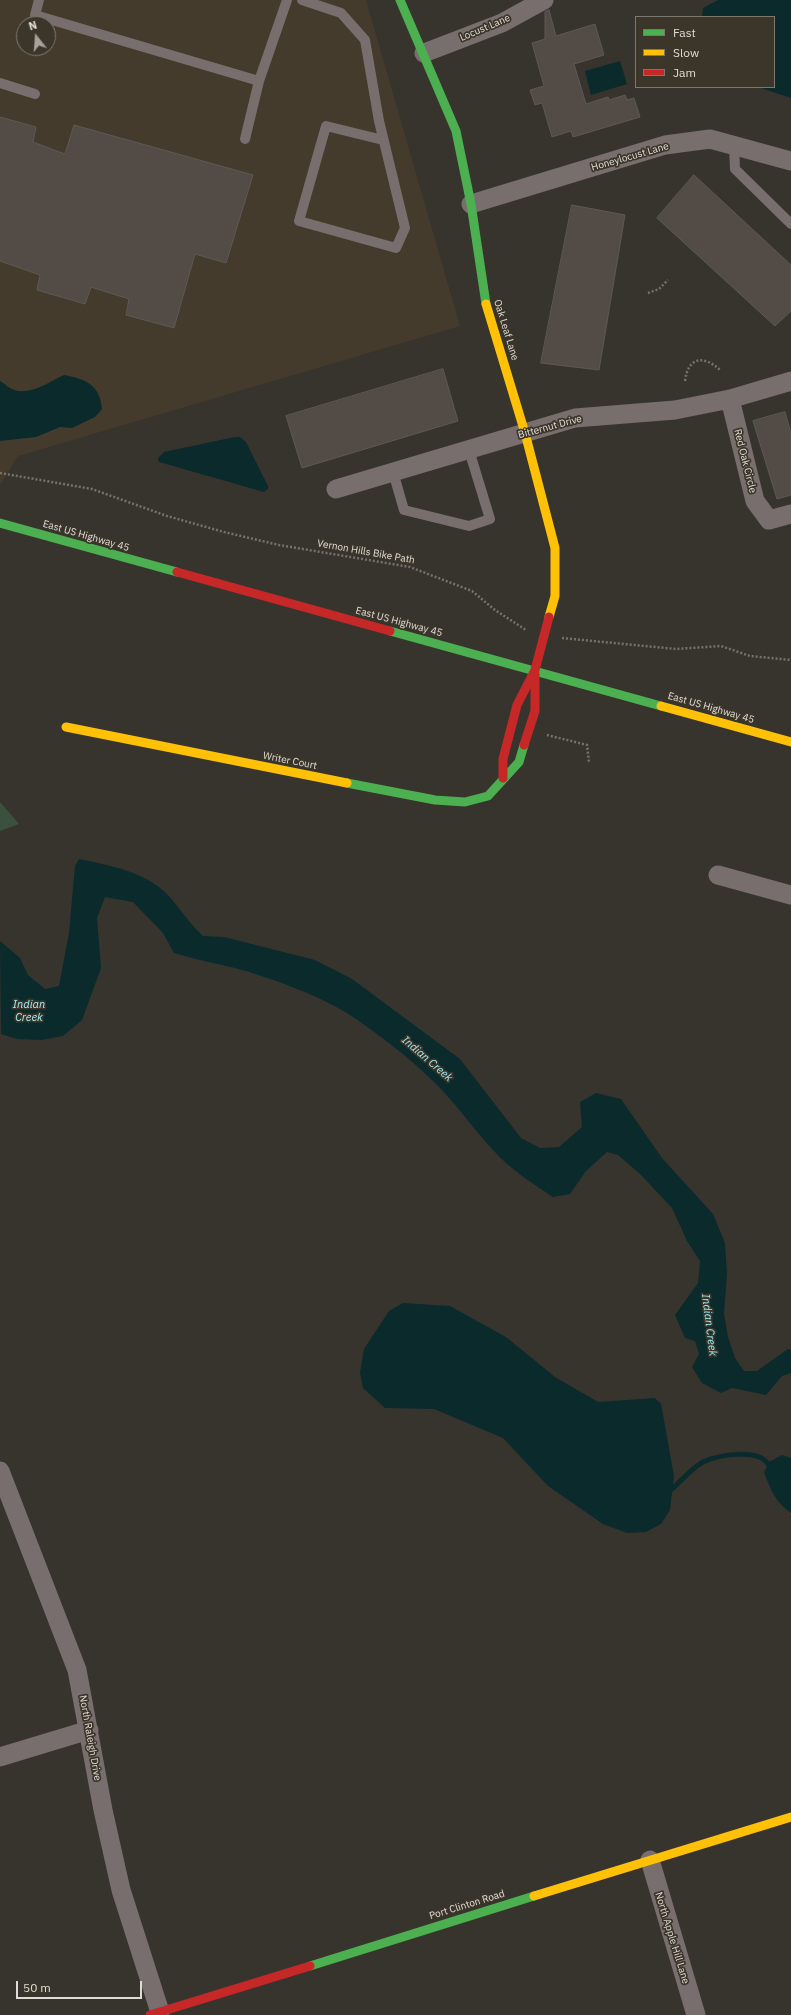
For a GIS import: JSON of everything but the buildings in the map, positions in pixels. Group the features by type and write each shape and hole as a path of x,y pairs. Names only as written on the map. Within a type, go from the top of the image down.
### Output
{"street":[{"name":"Oak Leaf Lane","path":"400,0 424,53 456,132 471,204 485,300 525,433 555,548 555,596 535,670"},
{"name":"Locust Lane","path":"424,53 502,22 544,0"},
{"name":"Honeylocust Lane","path":"471,204 665,146 710,139 791,161"},
{"name":"Bitternut Drive","path":"336,489 575,418 670,410 730,399 791,381"},
{"name":"Red Oak Circle","path":"730,399 755,501 769,520 791,514"},
{"name":"East US Highway 45","path":"0,523 791,742"},
{"path":"502,778 503,759 517,705 535,670"},
{"name":"Writer Court","path":"66,727 434,800 465,802 488,796 502,778 519,762 535,711 535,670"},
{"path":"718,875 791,895"},
{"name":"North Raleigh Drive","path":"0,1471 77,1670 89,1730 102,1810 121,1890 155,2014"},
{"path":"0,1757 89,1730"},
{"name":"Port Clinton Road","path":"155,2014 791,1817"},
{"name":"North Apple Hill Lane","path":"650,1860 696,2015"}],"lane":[{"path":"39,0 35,15 259,81"},
{"path":"245,139 259,81 288,0"},
{"path":"302,0 341,14 365,40 383,140 405,228 396,248 299,221 326,126 383,140"},
{"path":"0,83 35,94"},
{"path":"734,146 735,169 791,224"},
{"path":"393,472 404,510 469,526 490,520 469,450"}],"path":[{"path":"648,293 659,289 668,280"},
{"path":"685,381 686,371 692,362 700,360 713,363 721,371"},
{"name":"Vernon Hills Bike Path","path":"0,473 92,489 167,516 273,543 410,566 472,591 495,610 522,628 544,636 676,649 720,646 750,656 791,660"},
{"path":"542,734 587,745 589,763"}],"shaded area":[{"path":"0,0 366,0 460,326 18,456 0,485"}],"green space":[{"path":"0,802 19,824 0,831"}],"water":[{"path":"718,0 791,0 791,98 761,88 775,88 775,16 702,16 703,8"},
{"path":"620,61 627,84 591,95 585,71"},
{"path":"64,375 85,381 95,389 101,401 102,409 95,417 72,428 60,427 36,437 0,441 0,381 17,391 24,391 38,388"},
{"path":"240,437 246,442 268,486 268,489 264,492 159,462 158,458 164,452"},
{"name":"Indian Creek","path":"79,859 126,870 158,886 167,894 203,936 224,937 315,960 352,979 460,1059 521,1138 540,1148 559,1147 582,1127 580,1102 596,1093 621,1099 662,1158 713,1214 725,1243 727,1274 724,1314 728,1337 735,1358 744,1371 757,1371 788,1349 791,1350 791,1373 782,1376 766,1395 732,1388 721,1393 702,1383 692,1367 699,1354 695,1341 685,1338 675,1315 698,1283 700,1261 687,1241 672,1208 641,1175 618,1155 607,1152 586,1171 570,1194 553,1197 500,1157 486,1143 449,1097 432,1080 399,1051 365,1025 341,1009 280,982 235,968 174,953 163,933 133,902 105,897 97,918 101,968 82,1020 63,1036 42,1040 17,1039 1,1034 0,941 20,958 28,975 45,989 59,986 69,933 75,866"},
{"path":"403,1303 450,1306 506,1337 555,1377 598,1402 655,1398 661,1404 674,1476 670,1510 661,1524 646,1532 627,1533 603,1524 548,1486 503,1438 434,1409 385,1408 363,1388 360,1373 364,1349 389,1311"},
{"path":"782,1455 791,1458 791,1513 777,1500 764,1472 769,1462"}],"waterway":[{"path":"672,1489 691,1471 703,1462 710,1459 728,1455 747,1454 763,1459 768,1464"}],"traffic: fast":[{"path":"400,0 456,131 471,204 486,304"},
{"path":"0,523 177,572"},
{"path":"390,631 661,706"},
{"path":"347,783 435,800 465,802 488,796 519,762 524,745"},
{"path":"310,1966 534,1896"}],"traffic: slow":[{"path":"486,304 525,433 555,548 555,596 549,617"},
{"path":"661,706 791,742"},
{"path":"66,727 347,783"},
{"path":"534,1896 791,1817"}],"traffic: jam":[{"path":"177,572 390,631"},
{"path":"503,778 503,759 517,705 535,670 549,617"},
{"path":"524,745 535,711 535,674"},
{"path":"150,2015 310,1966"}]}
